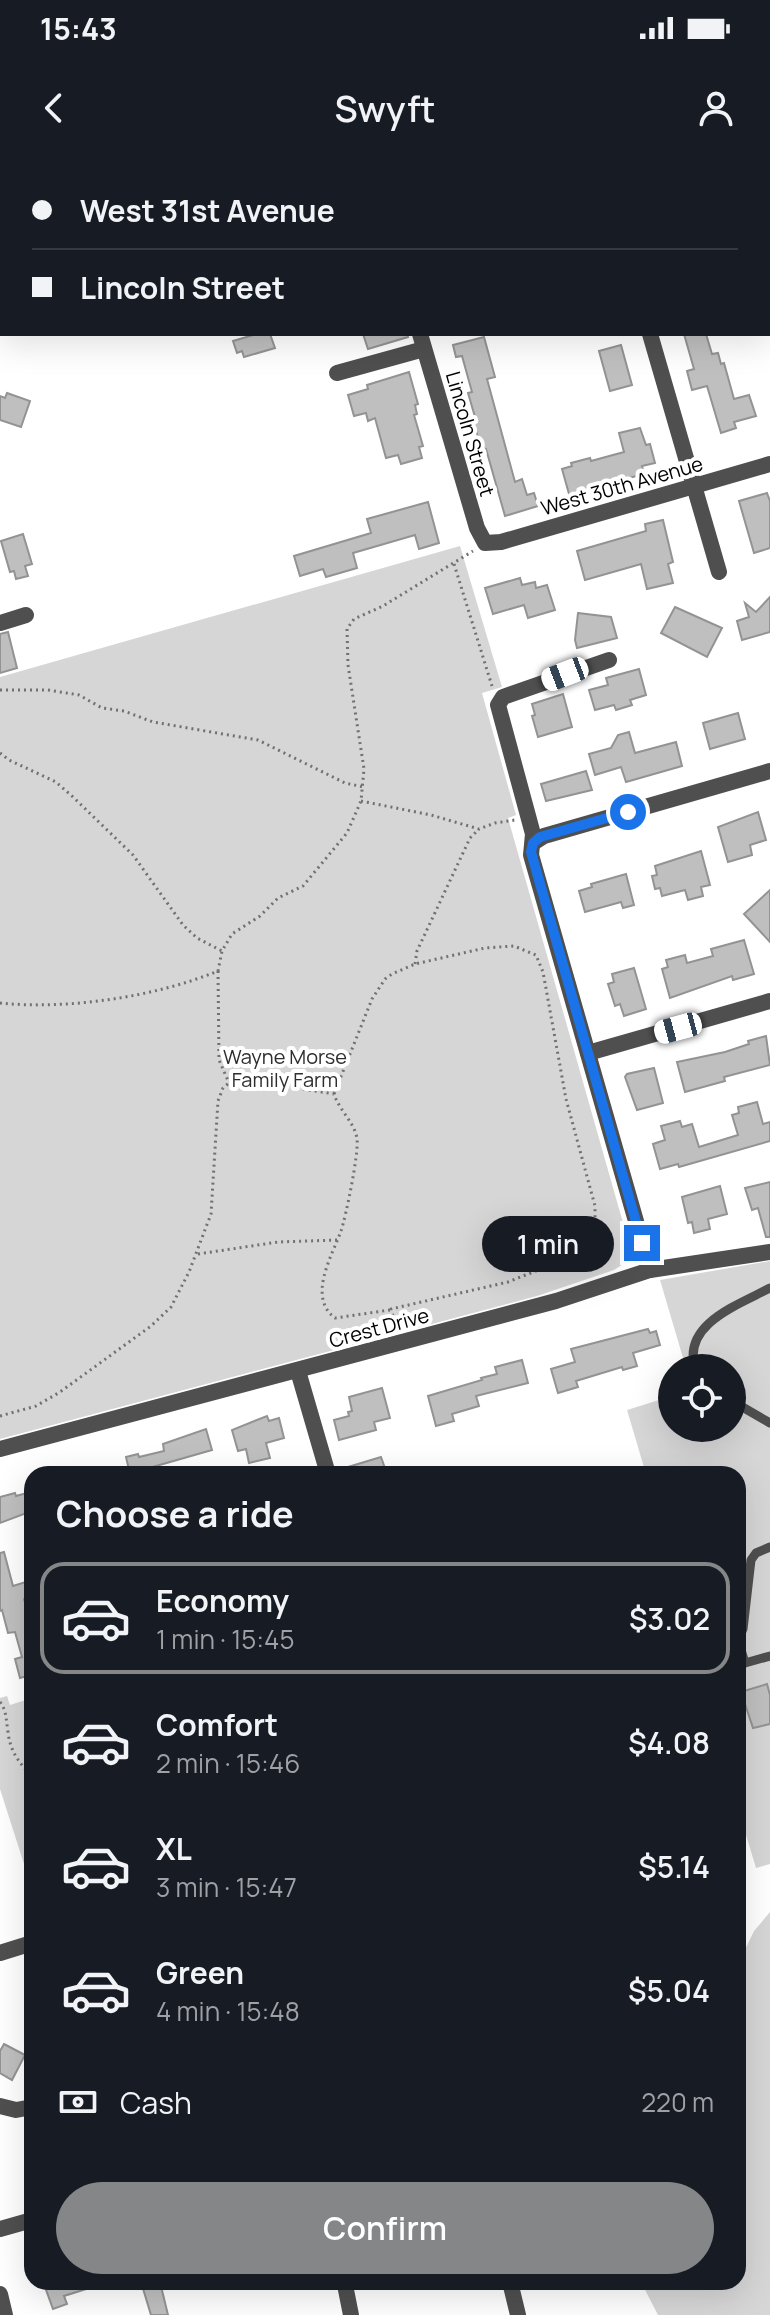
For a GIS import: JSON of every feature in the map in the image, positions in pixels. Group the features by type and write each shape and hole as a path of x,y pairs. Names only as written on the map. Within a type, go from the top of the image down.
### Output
{"street":[{"path":"651,336 719,572"},
{"path":"337,373 422,341"},
{"name":"Lincoln Street","path":"422,341 477,528 485,543"},
{"name":"West 30th Avenue","path":"485,543 501,542 770,464"},
{"path":"0,623 26,615"},
{"path":"609,660 503,697 498,702 529,816 533,843 531,855 650,1270"},
{"path":"533,843 544,836 770,771"},
{"path":"588,1053 770,1001"},
{"name":"Crest Drive","path":"0,1449 556,1301 650,1270 770,1252"},
{"path":"298,1371 326,1466"},
{"path":"0,1953 24,1946"},
{"path":"0,2106 24,2108"},
{"path":"0,2229 24,2222"},
{"path":"344,2290 351,2315"},
{"path":"512,2290 518,2315"},
{"path":"0,2294 5,2315"}],"lane":[{"path":"692,1354 700,1331 727,1310 770,1288"},
{"path":"746,1409 770,1423"},
{"path":"746,1603 751,1560 756,1553 770,1547"},
{"path":"746,1663 770,1656"}],"path":[{"path":"229,1083 219,1060 218,971 222,951 240,927 260,916 278,898 303,886 347,833 361,801 364,769 348,665 347,629 354,619 383,606 485,543"},
{"path":"454,564 498,702"},
{"path":"0,690 48,690 79,695 102,708 117,709 153,722 258,740 338,780 364,787"},
{"path":"0,753 56,782 73,797 133,855 183,925 197,938 222,951"},
{"path":"361,801 431,815 479,829"},
{"path":"415,964 417,951 470,838 479,829 495,823 529,816"},
{"path":"504,945 521,947 536,955 543,972 566,1099 595,1206 595,1232 586,1249 552,1266 508,1282 345,1319 330,1315 324,1299 323,1282 342,1229 357,1142 355,1131 334,1094 377,990 392,974 415,964 504,945"},
{"path":"0,1003 56,1005 159,991 218,971"},
{"path":"0,1416 46,1401 93,1370 171,1307 197,1254 211,1214 218,1101 223,1088 229,1083 259,1082 334,1094"},
{"path":"197,1254 278,1242 337,1240"},
{"path":"360,1337 394,1320 391,1309"},
{"path":"0,1702 5,1711 12,1750 24,1767"}],"green space":[{"name":"Wayne Morse Family Farm","path":"460,546 502,687 482,693 516,815 508,818 633,1258 614,1270 537,1296 0,1439 0,677"},
{"path":"770,1261 770,1864 756,1868 746,1835 746,1466 644,1466 627,1410 658,1400 658,1442 746,1442 746,1354 682,1354 660,1280"},
{"path":"7,1696 10,1705 24,1701 24,1864 0,1789 0,1698"},
{"path":"770,1912 770,2315 658,2315 645,2290 746,2290 746,1948 754,1931"}],"building":[{"path":"250,336 271,336 275,348 244,357 242,351 237,353 233,341"},
{"path":"364,336 408,337 368,349"},
{"path":"685,336 707,336 712,354 718,353 721,364 724,363 734,399 749,395 756,416 734,422 736,428 721,433 707,386 692,390 687,371 694,369"},
{"path":"484,337 495,377 487,379 515,482 522,479 527,495 534,493 538,506 505,516 486,449 482,450 472,418 475,417 468,393 472,392 462,356 456,357 453,345"},
{"path":"621,345 632,385 610,391 599,351"},
{"path":"409,372 418,404 415,405 417,414 414,415 423,446 419,447 422,458 401,464 398,455 386,458 375,418 368,421 366,413 354,416 348,395 368,389 367,385"},
{"path":"7,393 30,401 21,427 0,420 0,396 5,398"},
{"path":"640,428 646,445 650,444 655,463 642,466 644,474 569,494 562,469 572,466 571,463 624,452 619,433"},
{"path":"767,493 770,501 770,548 754,553 739,501"},
{"path":"428,502 439,543 419,549 415,535 353,553 357,568 326,577 323,569 300,576 294,556 371,533 367,519"},
{"path":"663,520 673,562 668,564 673,583 647,589 641,564 585,580 577,551 646,531 645,524"},
{"path":"23,534 32,564 25,566 28,576 16,579 14,571 10,572 1,541"},
{"path":"520,578 522,585 535,582 536,588 547,585 555,610 528,618 524,605 493,614 485,588"},
{"path":"770,597 770,632 742,640 737,621 749,617 745,603 756,612"},
{"path":"675,607 722,628 707,657 661,633"},
{"path":"578,613 611,617 617,638 577,648"},
{"path":"8,632 17,668 0,673 0,634"},
{"path":"639,669 646,695 630,700 632,705 616,710 614,705 595,710 589,690 608,685 606,678"},
{"path":"563,694 572,727 538,737 532,704"},
{"path":"738,713 745,739 710,749 703,723"},
{"path":"629,732 635,753 676,742 682,766 626,782 621,767 595,775 589,754 611,748 618,735"},
{"path":"586,771 592,790 546,801 541,784"},
{"path":"758,812 766,840 750,845 752,855 728,862 718,827"},
{"path":"701,851 710,885 701,887 703,896 688,900 685,890 662,896 660,888 655,889 652,876 657,875 655,866"},
{"path":"626,874 634,905 623,908 621,902 585,912 579,891 592,887 591,884"},
{"path":"770,890 770,942 744,914"},
{"path":"744,940 754,974 733,980 732,976 670,998 662,969 668,967 666,960 685,955 687,963 713,956 711,949"},
{"path":"634,968 646,1009 624,1016 620,1004 615,1006 608,984 614,982 612,974"},
{"path":"766,1036 770,1065 724,1077 725,1081 685,1092 677,1062 725,1052"},
{"path":"654,1068 663,1103 637,1110 625,1077"},
{"path":"757,1102 763,1124 770,1122 770,1141 679,1167 678,1164 660,1169 653,1144 665,1140 661,1126 680,1121 682,1127 692,1124 699,1147 738,1135 732,1115 739,1113 738,1107"},
{"path":"770,1182 770,1237 766,1237 758,1208 752,1210 745,1188"},
{"path":"720,1186 727,1214 708,1219 710,1229 694,1233 692,1222 688,1223 682,1197"},
{"path":"648,1329 650,1333 656,1331 660,1345 633,1353 637,1366 623,1370 622,1367 576,1381 578,1387 558,1393 551,1369 575,1362 571,1349"},
{"path":"522,1360 528,1383 476,1396 479,1406 452,1414 454,1421 436,1426 428,1396 482,1380 497,1374 495,1367"},
{"path":"382,1388 390,1418 374,1422 376,1430 339,1440 334,1420 349,1416 348,1412 352,1411 349,1397"},
{"path":"267,1416 269,1421 279,1418 284,1438 266,1443 270,1458 249,1463 246,1449 238,1451 232,1430"},
{"path":"206,1429 212,1450 156,1466 128,1466 126,1457 164,1451 163,1444"},
{"path":"381,1457 384,1466 351,1466"},
{"path":"24,1494 24,1514 0,1523 0,1497"},
{"path":"4,1552 13,1586 24,1583 24,1677 20,1678 15,1659 22,1657 15,1632 8,1633 0,1611 0,1553"},
{"path":"767,1684 770,1724 753,1728 746,1707 746,1690"},
{"path":"4,2044 24,2054 12,2080 0,2073 0,2051"},
{"path":"46,2290 83,2290 64,2296 67,2304 53,2309"},
{"path":"143,2290 162,2290 168,2315 151,2315"}],"route":[{"path":"628,812 540,837 533,843 531,852 642,1243"}]}
